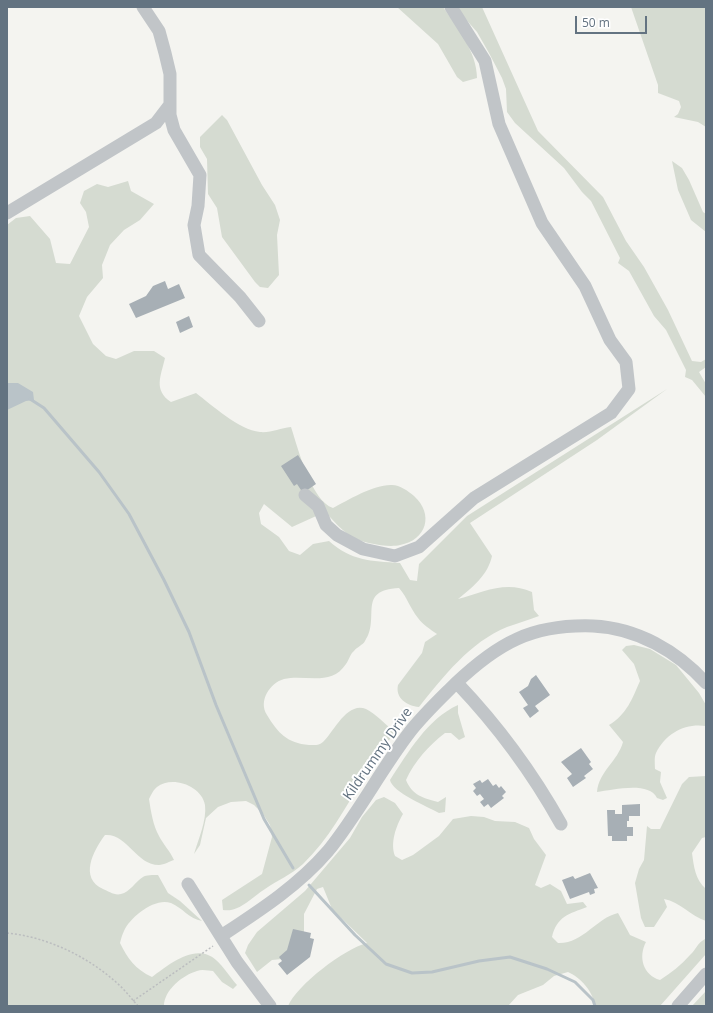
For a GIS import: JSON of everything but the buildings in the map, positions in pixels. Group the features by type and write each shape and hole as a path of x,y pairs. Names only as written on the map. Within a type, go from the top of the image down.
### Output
{"street":[{"path":"142,7 159,31 165,53 170,74 169,106 174,130 200,175 198,206 194,225 199,255 233,289 259,321"},
{"path":"305,495 318,506 326,525 337,535 363,549 395,556 419,547 474,498 611,413 629,390 626,362 610,340 585,286 542,223 499,124 485,61 451,7"},
{"path":"7,213 156,123 169,106"},
{"name":"Kildrummy Drive","path":"222,938 274,900 316,863 341,833 409,733 482,659 515,639 545,629 575,626 609,628 649,640 680,657 706,684"},
{"path":"457,683 515,751 536,781 561,824"},
{"path":"188,884 237,962 270,1006"},
{"path":"678,1006 706,974"}],"path":[{"path":"7,933 41,939 62,948 90,964 117,983 138,1006"},
{"path":"133,1001 222,938"}],"shaded area":[{"path":"397,7 443,7 460,31 470,49 474,59 477,78 463,82 457,77 438,44"},
{"path":"455,7 482,7 538,131 603,197 626,241 644,267 668,310 692,361 701,362 706,359 706,367 699,372 706,384 706,397 692,380 685,377 686,370 666,330 654,316 629,271 618,263 620,258 591,201 582,192 564,168 515,123 507,112 506,89 502,78 477,32"},
{"path":"631,7 706,7 706,127 698,122 674,117 678,114 681,107 679,101 658,93 658,85"},
{"path":"222,115 227,120 262,185 275,205 280,220 277,235 279,275 268,288 260,287 255,282 222,237 217,208 208,194 207,159 200,147 200,137"},
{"path":"672,161 682,168 703,212 706,214 706,232 691,220 678,190"},
{"path":"128,181 131,191 154,204 140,220 124,230 110,245 102,265 103,278 87,297 79,316 93,344 106,356 116,359 134,351 154,351 165,358 160,377 160,388 165,397 171,402 196,393 243,427 264,432 291,427 306,473 312,485 325,503 333,508 378,487 395,485 412,494 420,503 424,511 425,525 422,532 416,538 400,545 389,546 369,543 348,535 325,512 292,527 264,504 259,513 261,524 279,537 289,551 300,555 313,544 329,541 345,553 362,559 400,563 410,580 417,581 419,564 467,516 667,389 597,440 470,523 492,556 483,575 474,586 458,599 495,588 513,587 532,592 534,610 539,616 507,627 481,642 469,651 448,672 419,707 406,703 400,697 398,694 398,685 422,653 425,642 437,634 427,627 415,614 399,588 386,590 378,594 372,607 369,632 364,642 353,652 340,671 325,678 284,679 274,684 270,688 264,704 267,715 279,732 295,742 309,745 320,744 327,738 341,719 353,710 359,708 370,711 395,732 371,766 329,834 298,868 240,907 223,910 222,900 262,874 272,837 270,825 263,814 254,805 246,801 231,802 218,807 206,818 200,845 194,854 205,817 205,805 203,798 198,792 186,784 178,782 170,782 157,787 149,799 152,818 157,832 174,860 161,865 151,864 144,860 126,844 113,836 105,835 100,841 90,864 92,878 96,884 109,892 119,894 127,891 144,876 158,875 168,893 180,901 202,921 193,918 171,903 165,902 151,906 137,914 127,926 120,943 133,963 141,971 152,977 182,957 200,953 208,955 219,963 237,985 233,989 222,982 213,971 201,970 186,976 175,984 167,994 164,1006 7,1006 7,225 16,218 30,216 50,239 56,263 70,264 89,227 86,212 80,203 84,191 97,184 108,187"},
{"path":"7,383 18,383 33,392 34,400 26,401 7,410"},
{"path":"634,645 650,649 676,665 699,693 706,705 706,726 691,726 677,731 665,740 656,753 655,769 661,772 660,782 667,798 663,800 657,798 653,793 639,788 597,792 601,778 621,749 623,742 609,725 625,711 640,681 634,664 622,650 626,646"},
{"path":"458,705 458,713 465,737 459,740 451,733 445,733 422,754 406,780 411,789 423,797 438,802 446,797 445,812 439,813 403,794 392,785 390,780 411,748 428,728 447,711"},
{"path":"706,776 706,837 702,838 692,853 697,877 706,889 706,921 675,903 664,899 667,907 654,927 645,927 641,918 635,883 639,869 644,860 647,826 651,829 660,829 682,784 689,777"},
{"path":"384,797 395,803 403,814 393,840 395,856 402,860 413,855 439,836 453,819 471,816 484,817 495,821 515,822 529,828 534,839 546,855 535,885 541,888 550,884 561,891 567,904 583,902 587,907 569,914 557,924 552,937 558,943 575,939 603,920 618,913 630,935 646,942 642,959 646,970 654,978 660,980 672,972 692,953 700,942 705,939 706,954 660,1006 595,1006 592,995 586,986 582,981 568,972 554,976 543,985 518,995 508,1006 288,1006 301,988 322,969 346,952 367,943 332,909 323,887 317,889 304,914 304,933 282,959 272,960 257,972 245,953 248,945 257,932 305,891 350,838 362,817 376,800"},
{"path":"706,991 706,1006 692,1006"}],"waterway":[{"path":"30,399 44,408 99,472 129,514 164,580 189,632 216,705 264,819 293,868"},
{"path":"309,885 355,935 386,964 412,973 432,972 479,961 510,957 547,969 575,982 593,1000 595,1006"}]}
